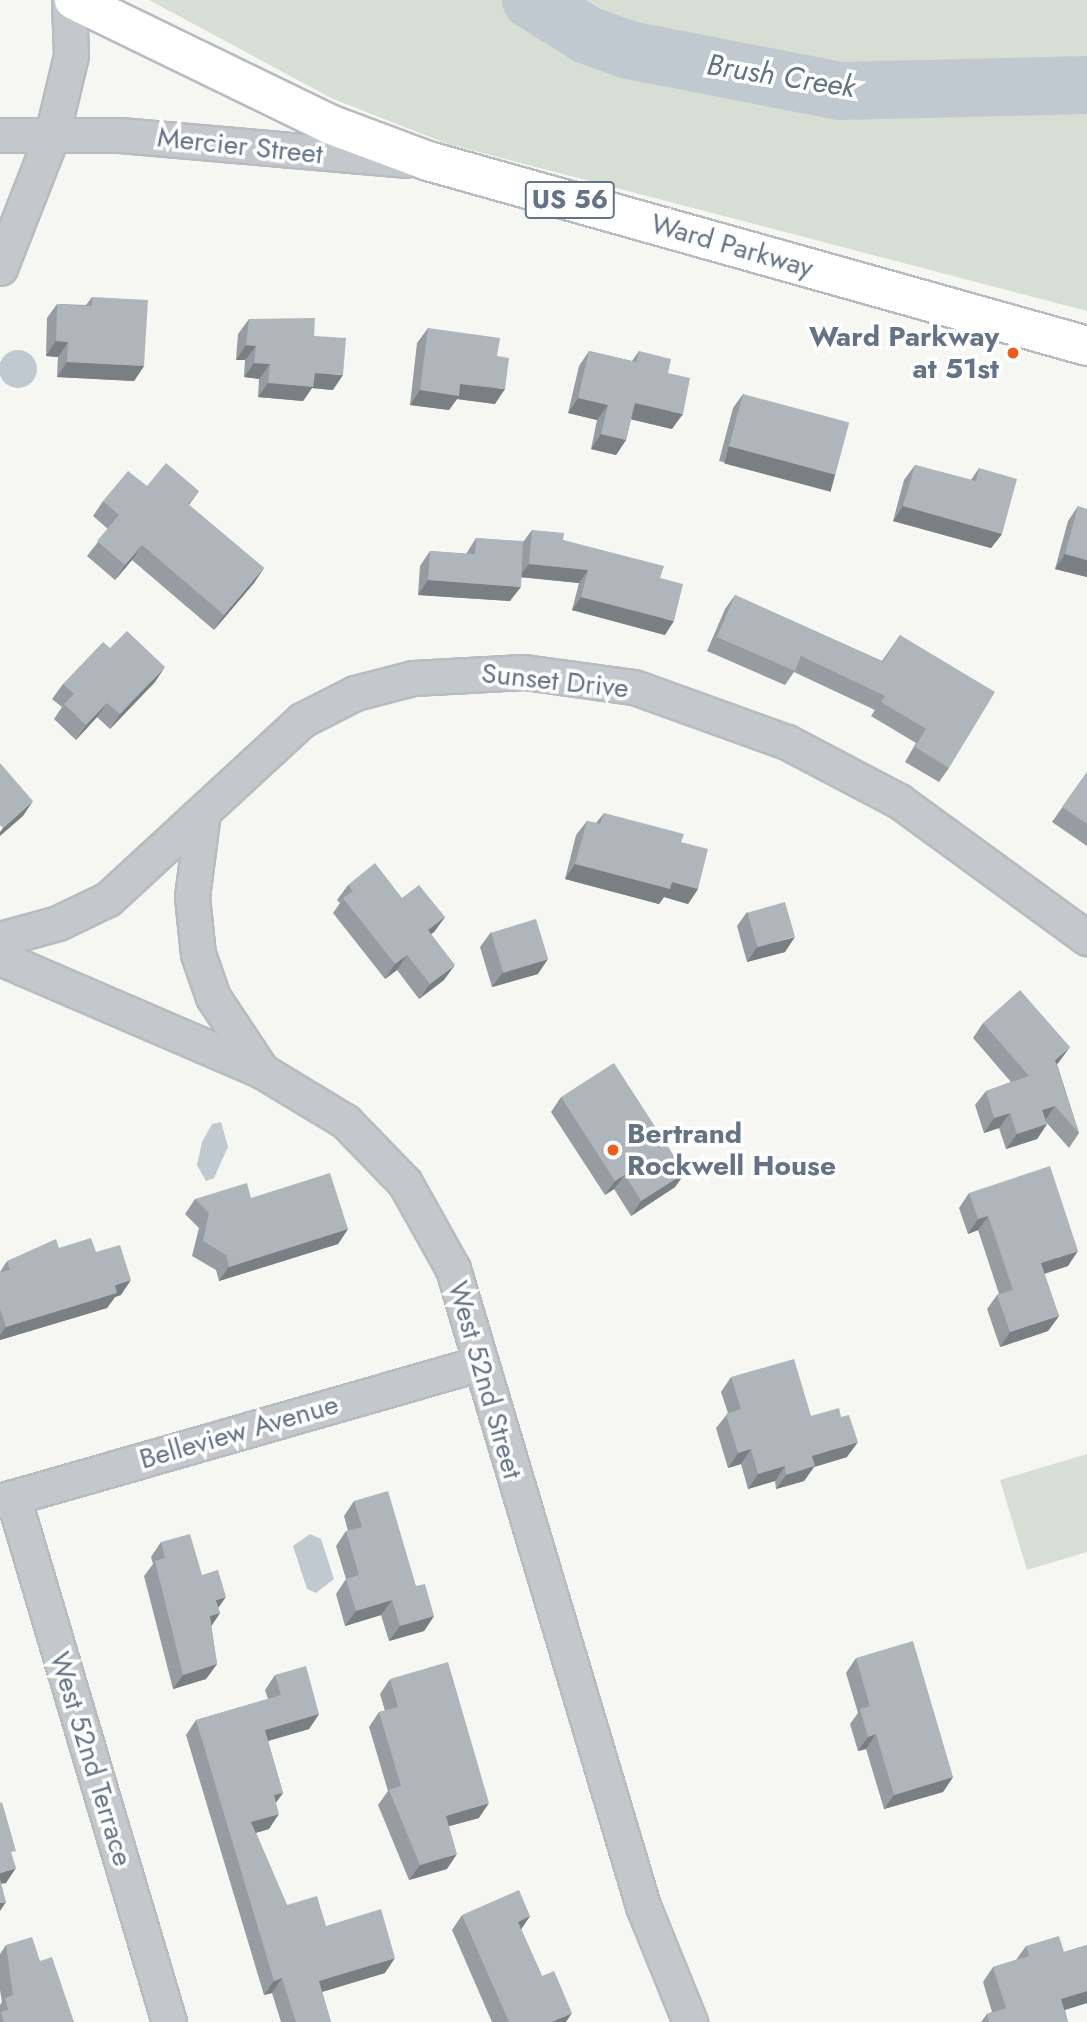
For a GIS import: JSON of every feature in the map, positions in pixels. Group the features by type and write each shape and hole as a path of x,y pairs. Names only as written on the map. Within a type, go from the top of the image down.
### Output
{"highway":[{"name":"Ward Parkway","path":"72,0 329,124 428,161 1087,346"}],"street":[{"path":"0,268 52,135 71,55 72,0"},
{"name":"Mercier Street","path":"0,135 121,135 428,161"},
{"name":"Sunset Drive","path":"0,939 58,923 108,899 302,720 355,693 461,672 524,672 634,687 787,742 899,801 1087,938"},
{"name":"West 52nd Street","path":"204,812 192,897 198,954 213,997 261,1071 345,1121 405,1183 453,1269 479,1364 643,1906 690,2022"},
{"path":"0,958 261,1071"},
{"name":"Belleview Avenue","path":"7,1499 479,1364"},
{"name":"West 52nd Terrace","path":"7,1499 169,2022"}],"shaded area":[{"path":"149,0 1087,0 1087,311 448,144 333,99"},
{"path":"18,350 31,356 37,369 31,382 18,388 5,382 -1,369 5,356"},
{"path":"221,1122 228,1147 214,1178 206,1181 197,1165 202,1142 212,1124"},
{"path":"1087,1454 1087,1552 1027,1570 1000,1480"},
{"path":"310,1534 321,1539 334,1579 316,1593 307,1589 293,1546"}],"building":[{"path":"92,297 148,300 144,366 67,362 68,342 56,341 57,304 92,306"},
{"path":"315,318 314,336 346,338 343,375 315,373 313,387 268,383 270,364 254,363 256,346 246,345 249,319"},
{"path":"428,328 500,338 497,356 509,358 505,389 460,384 459,396 420,390"},
{"path":"589,351 636,362 639,351 671,359 668,373 690,378 683,414 635,403 626,440 601,434 608,405 578,398"},
{"path":"743,394 849,422 835,475 729,446"},
{"path":"166,463 199,491 188,504 264,568 224,615 142,545 125,565 97,541 119,515 103,501 128,471 147,486"},
{"path":"915,465 976,481 979,468 1017,479 1002,534 903,506"},
{"path":"1078,506 1087,509 1087,560 1065,554"},
{"path":"532,530 564,533 563,540 664,566 660,578 683,584 674,621 581,597 588,570 529,564"},
{"path":"476,538 523,541 521,587 428,580 430,551 475,554"},
{"path":"735,595 883,662 900,635 995,692 949,768 915,747 926,729 881,702 885,696 801,656 795,671 717,637"},
{"path":"127,631 165,667 120,714 107,703 86,725 64,704 74,694 63,684 103,642 110,648"},
{"path":"0,763 33,801 3,828 0,825"},
{"path":"1087,772 1087,824 1062,807"},
{"path":"604,813 684,834 681,842 708,849 698,889 672,882 670,889 575,864 587,821 600,824"},
{"path":"375,863 402,898 419,885 445,917 428,930 455,965 430,984 407,955 395,964 343,898 353,891 348,885"},
{"path":"785,902 795,937 757,947 748,913"},
{"path":"536,919 548,959 503,973 491,933"},
{"path":"1020,990 1070,1047 1055,1060 1079,1133 1055,1106 1042,1110 1047,1124 1017,1134 1010,1113 994,1118 986,1091 1029,1076 983,1023"},
{"name":"Bertrand Rockwell House","path":"614,1063 685,1173 641,1201 625,1175 615,1181 561,1097"},
{"path":"1050,1166 1078,1251 1041,1263 1059,1316 1010,1332 997,1295 1013,1290 988,1216 978,1219 969,1193"},
{"path":"330,1173 348,1229 229,1267 226,1255 203,1241 209,1213 195,1199 247,1183 251,1198"},
{"path":"91,1238 96,1252 120,1245 131,1280 115,1285 117,1293 6,1327 0,1308 0,1272 10,1270 7,1261 56,1239 59,1248"},
{"path":"794,1359 811,1416 839,1408 841,1417 849,1415 858,1442 812,1456 815,1466 786,1475 785,1466 758,1474 751,1449 738,1453 726,1414 741,1409 731,1377"},
{"path":"388,1491 416,1586 425,1584 434,1616 400,1626 392,1600 356,1611 346,1579 359,1575 346,1531 362,1527 354,1501"},
{"path":"190,1534 202,1575 218,1570 226,1597 216,1600 220,1613 210,1616 217,1664 183,1675 155,1561 165,1558 161,1542"},
{"path":"913,1641 953,1777 894,1795 876,1734 868,1737 860,1709 870,1706 856,1658"},
{"path":"448,1662 489,1803 446,1816 457,1854 420,1865 389,1790 401,1786 379,1712 398,1707 390,1679"},
{"path":"306,1666 319,1714 265,1730 283,1793 274,1795 279,1814 251,1822 287,1905 317,1896 326,1926 381,1909 395,1958 319,1981 331,2022 296,2022 282,1978 274,1981 196,1720 281,1695 275,1675"},
{"path":"2,1802 16,1851 11,1852 16,1868 0,1873 0,1803"},
{"path":"0,1879 6,1902 0,1903"},
{"path":"519,1890 530,1916 518,1922 542,1976 554,1971 572,2013 552,2022 509,2022 462,1915"},
{"path":"1059,1936 1064,1952 1087,1945 1087,1991 1061,1999 1068,2022 989,2022 987,2014 1006,2008 993,1967 1029,1956 1026,1946"},
{"path":"32,1937 40,1961 52,1957 74,2022 4,2022 1,2012 8,2010 5,1998 13,1995 6,1945"}],"waterway":[{"name":"Brush Creek","path":"531,0 587,35 629,50 840,91 1087,85"}],"place":[{"name":"Ward Parkway at 51st","path":"1013,353"},
{"name":"Bertrand Rockwell House","path":"613,1150"}]}
